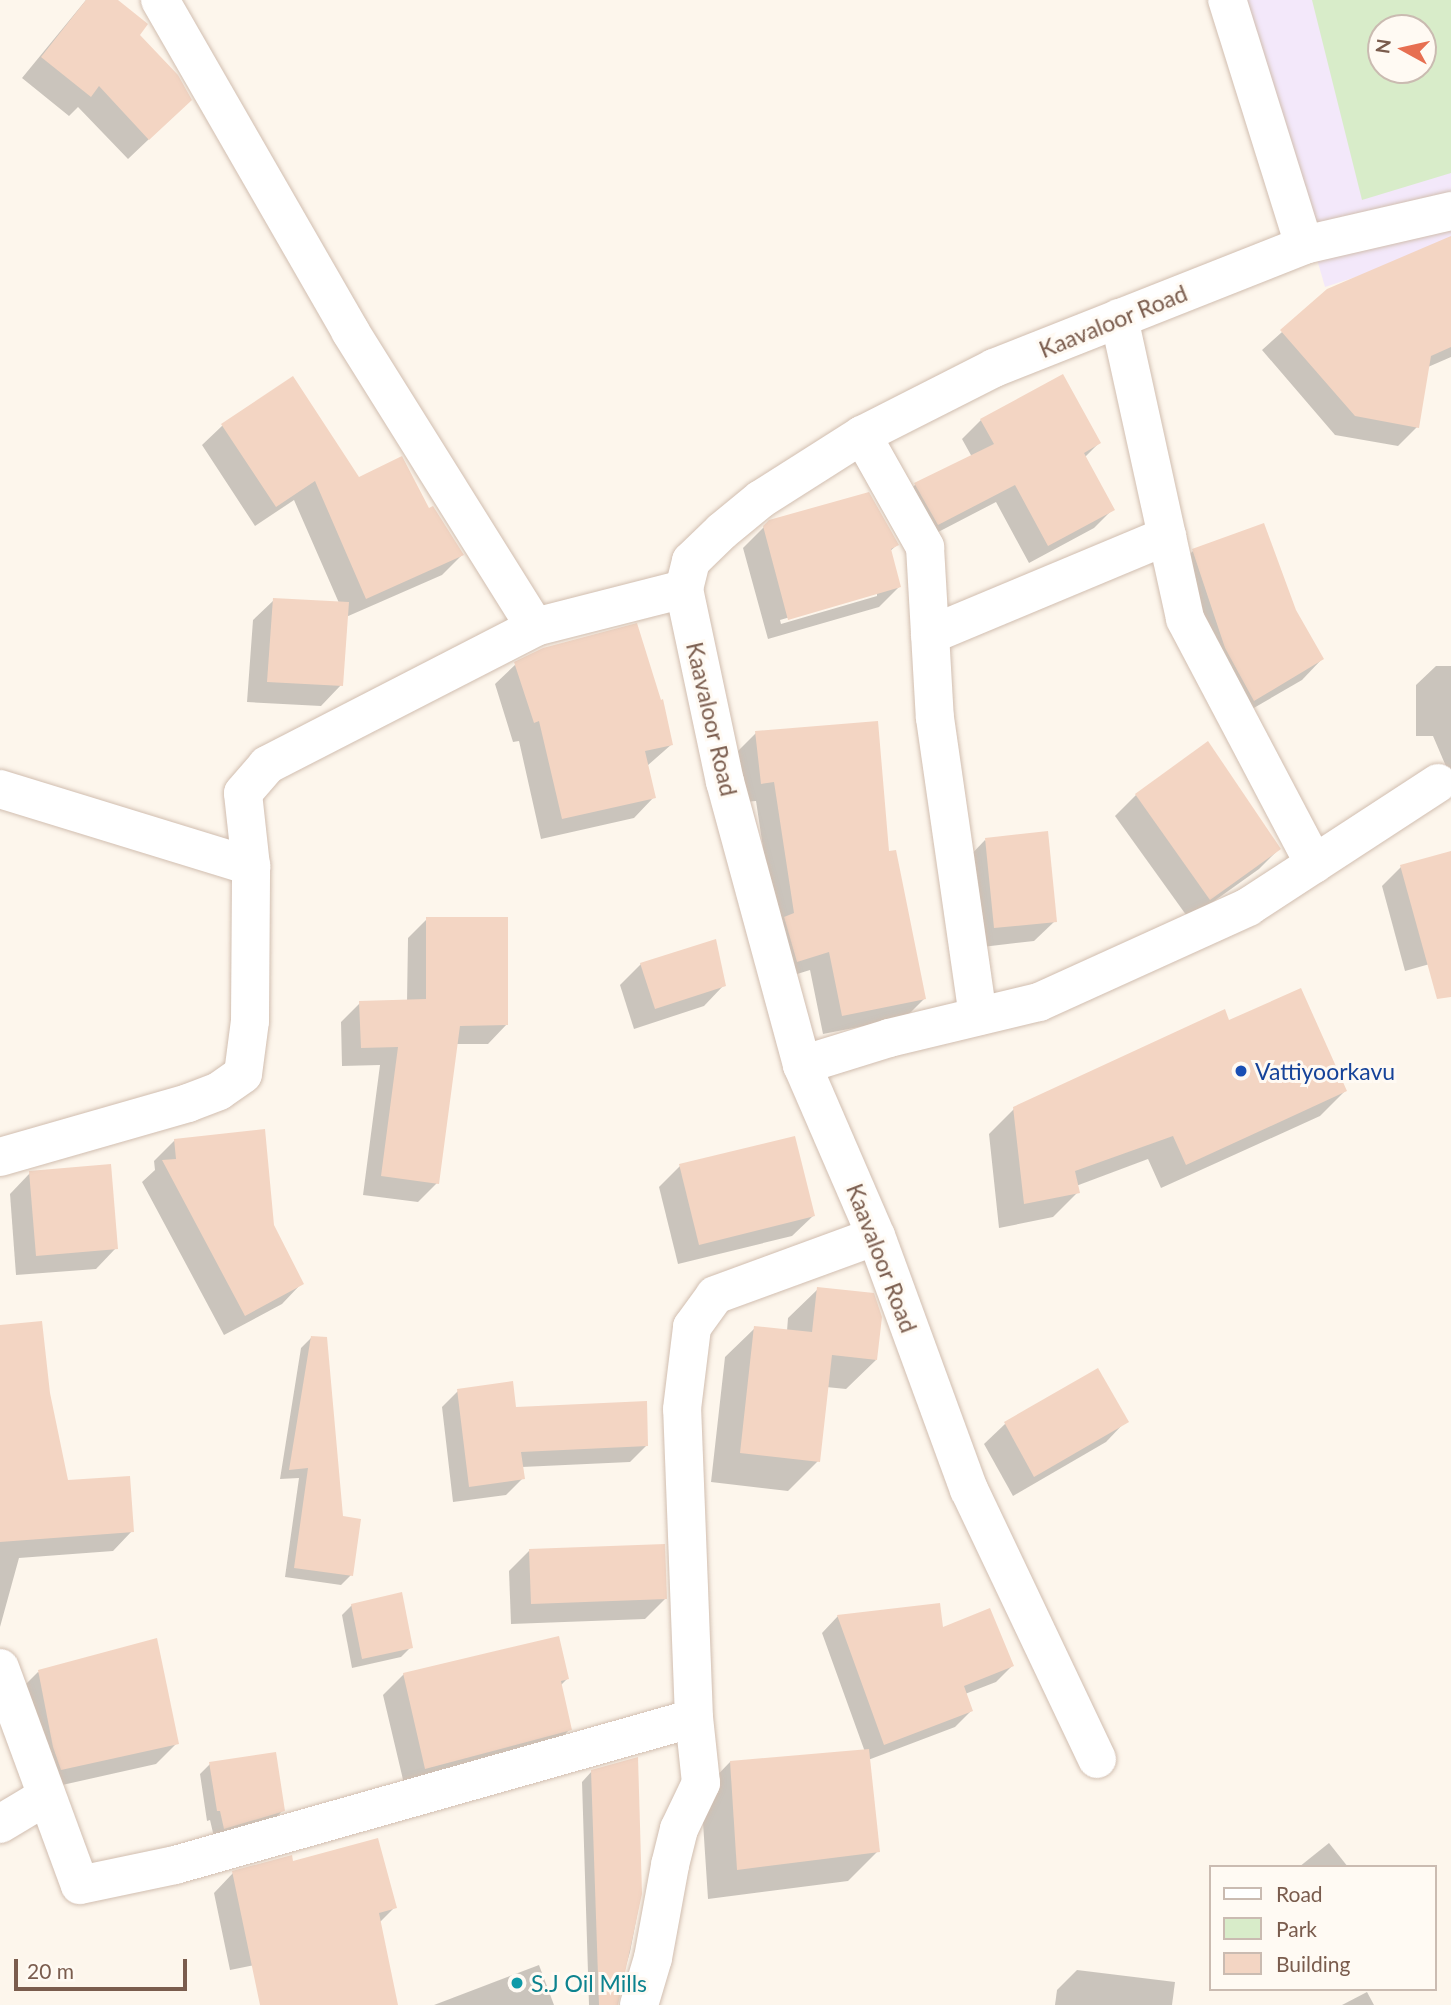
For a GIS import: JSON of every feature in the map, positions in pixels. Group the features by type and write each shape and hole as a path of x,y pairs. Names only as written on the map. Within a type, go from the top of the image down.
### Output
{"street":[{"path":"160,0 350,331 536,627"},
{"path":"1227,0 1304,245"},
{"name":"Kaavaloor Road","path":"1097,1759 969,1490 876,1236 802,1065 725,782 684,589 691,561 761,499 862,435 994,368 1304,245 1451,211"},
{"path":"1119,318 1185,619 1314,864"},
{"path":"862,435 925,548 935,718 978,1016"},
{"path":"930,635 1167,536"},
{"path":"0,1157 188,1103 219,1091 243,1074 250,1021 251,866 243,793 267,765 536,627 684,589"},
{"path":"802,1065 978,1016 1039,1002 1248,907 1438,783"},
{"path":"0,789 251,866"},
{"path":"639,2005 653,1958 679,1829 701,1783 694,1718 682,1409 692,1327 715,1295 876,1236"},
{"path":"0,1668 15,1751 45,1797 80,1885 175,1865 694,1718"},
{"path":"0,1824 45,1797"}],"shaded area":[{"path":"1242,0 1451,0 1451,246 1325,287"}],"green space":[{"path":"1312,0 1451,0 1451,173 1362,200"}],"building":[{"path":"86,0 118,0 148,24 140,35 178,75 192,100 149,140 99,86 91,97 41,57"},
{"path":"1451,236 1451,347 1431,356 1419,428 1355,416 1280,330 1327,289"},
{"path":"1063,374 1101,443 1084,453 1115,510 1048,546 1015,485 938,525 914,483 994,444 980,419"},
{"path":"293,376 359,477 402,456 429,508 433,506 464,555 366,599 315,481 276,507 221,424"},
{"path":"869,492 899,545 891,549 901,587 788,620 763,526 769,520"},
{"path":"1264,523 1296,610 1324,659 1254,701 1225,648 1192,549"},
{"path":"273,598 349,602 343,686 267,682"},
{"path":"637,623 661,700 663,699 673,745 645,751 656,798 562,819 539,721 534,723 514,662 543,648"},
{"path":"878,721 889,851 896,850 926,999 842,1016 829,952 797,962 784,917 794,913 774,782 761,784 755,731"},
{"path":"1208,741 1281,849 1210,900 1135,794"},
{"path":"1048,831 1057,922 994,928 985,838"},
{"path":"1451,851 1451,997 1437,999 1400,865"},
{"path":"426,917 508,917 508,1025 460,1026 439,1184 381,1176 398,1047 361,1048 359,1001 426,999"},
{"path":"716,939 726,986 655,1009 640,963"},
{"name":"Vattiyoorkavu","path":"1301,988 1347,1091 1186,1165 1173,1136 1075,1171 1080,1193 1024,1204 1013,1107 1225,1009 1229,1020"},
{"path":"265,1129 274,1225 304,1284 245,1316 162,1160 176,1159 174,1139"},
{"path":"795,1136 815,1216 699,1245 679,1164"},
{"path":"111,1164 118,1249 36,1256 29,1171"},
{"path":"817,1287 874,1293 882,1317 877,1360 832,1355 820,1462 740,1453 754,1326 812,1332"},
{"path":"42,1321 50,1393 68,1480 130,1476 134,1532 0,1542 0,1325"},
{"path":"311,1336 327,1337 343,1516 361,1519 353,1576 294,1568 308,1468 289,1470"},
{"path":"1098,1368 1129,1422 1034,1477 1004,1422"},
{"path":"513,1381 516,1407 647,1401 648,1446 521,1452 525,1479 469,1487 457,1389"},
{"path":"665,1544 667,1599 531,1604 529,1549"},
{"path":"402,1592 413,1648 362,1659 351,1604"},
{"path":"940,1603 943,1627 990,1608 1014,1666 964,1686 973,1711 884,1745 837,1615"},
{"path":"559,1636 569,1679 561,1681 572,1730 425,1769 403,1673"},
{"path":"157,1638 179,1744 61,1770 53,1747 38,1670"},
{"path":"869,1749 880,1852 737,1870 730,1761"},
{"path":"276,1752 285,1811 224,1829 220,1811 217,1811 209,1762"},
{"path":"638,1757 642,1894 618,2005 599,2005 591,1770"},
{"path":"378,1838 397,1908 379,1913 398,2005 260,2005 232,1871 292,1855 293,1861"}],"place":[{"name":"Vattiyoorkavu","path":"1241,1071"},
{"name":"S.J Oil Mills","path":"517,1983"}]}
